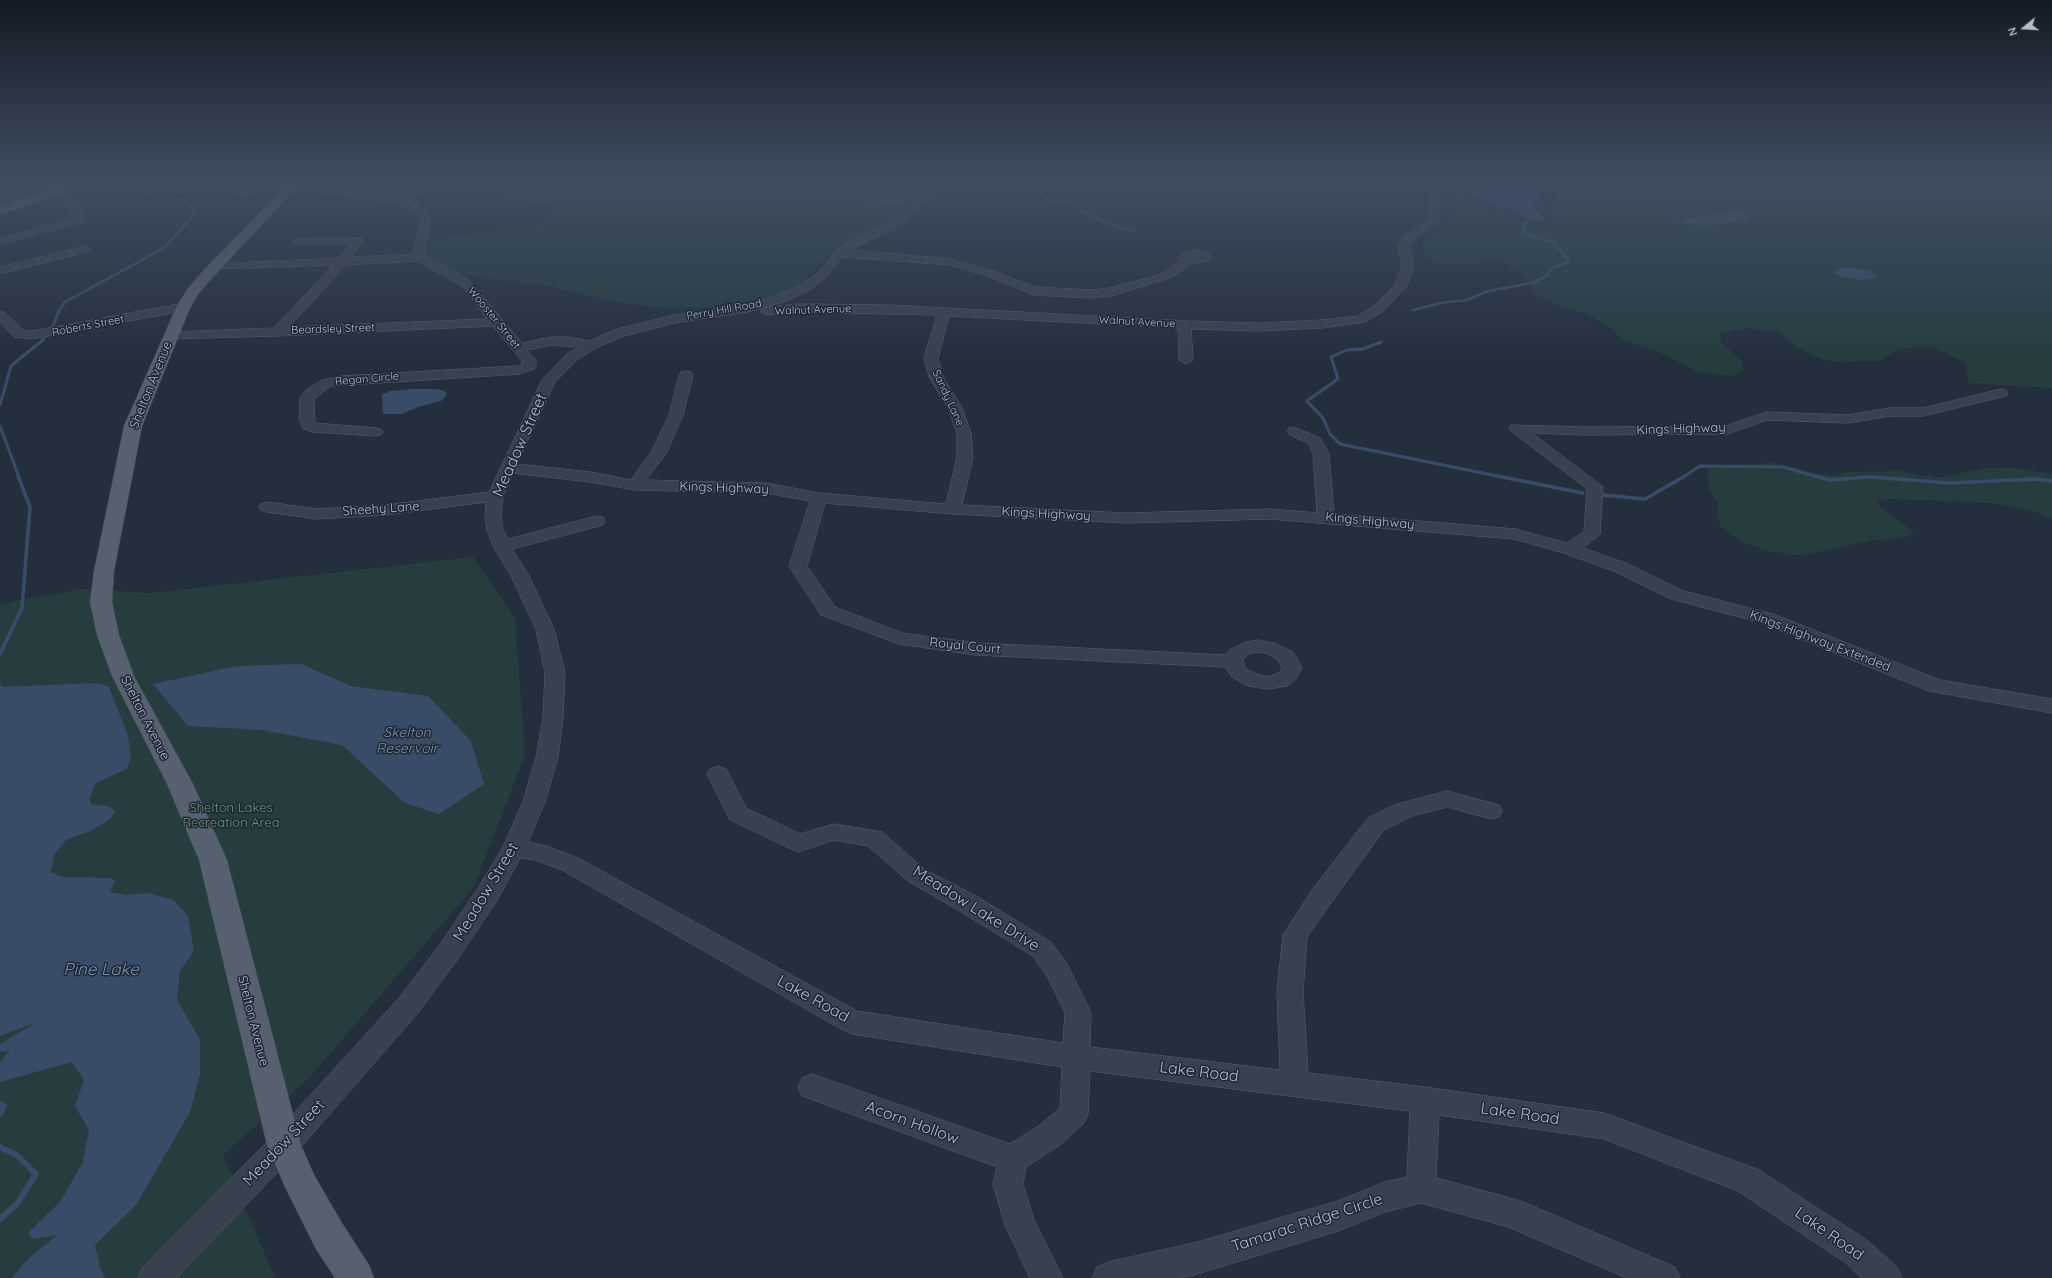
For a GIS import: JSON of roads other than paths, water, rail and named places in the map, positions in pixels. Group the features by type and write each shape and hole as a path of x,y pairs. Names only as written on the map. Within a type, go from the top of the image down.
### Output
{"main road":[{"name":"Shelton Avenue","path":"242,241 215,266 193,291 170,336 133,426 104,571 102,612 108,635 124,676 180,784 213,860 284,1145 302,1186 329,1236 356,1278"}],"street":[{"path":"298,242 339,241"},
{"path":"277,332 343,261 358,241"},
{"path":"215,266 421,257 419,249 421,241"},
{"name":"Perry Hill Road","path":"591,345 614,335 646,325 747,308 779,299 808,286 822,275 839,253 858,241"},
{"name":"Walnut Avenue","path":"747,308 758,312 796,308 890,309 1184,325 1259,327 1315,324 1353,320 1369,315 1378,310 1401,286 1408,265 1404,246 1407,241"},
{"path":"0,271 86,249"},
{"path":"839,253 951,262 992,274 1033,291 1092,294 1111,292 1166,276 1189,260"},
{"name":"Wooster Street","path":"421,257 443,272 464,282 474,292 496,322 529,360 529,366"},
{"name":"Roberts Street","path":"0,315 19,334 32,335 184,307"},
{"name":"Sandy Lane","path":"944,312 931,358 936,377 955,408 964,433 965,457 953,509"},
{"name":"Beardsley Street","path":"170,336 496,322"},
{"path":"1184,325 1186,360"},
{"path":"518,348 551,341 569,341 591,345"},
{"name":"Meadow Street","path":"154,1278 284,1145 408,1006 448,953 489,892 514,848 534,802 547,757 553,718 555,673 545,629 495,530 493,515 495,496 549,380 557,370 572,357 591,345"},
{"name":"Regan Circle","path":"376,432 313,428 308,426 306,418 307,398 312,392 327,383 341,380 520,370 529,366"},
{"path":"635,485 662,446 676,415 686,375"},
{"name":"Kings Highway","path":"508,468 590,477 635,485 766,488 820,498 953,509 1126,518 1270,514 1326,518 1515,534 1570,549 1592,534 1594,487 1516,428 1584,431 1727,430 1766,416 1848,419 1890,412 1923,412 2001,393"},
{"path":"1294,431 1315,441 1321,454 1326,518"},
{"name":"Sheehy Lane","path":"267,507 317,514 386,510 495,496"},
{"name":"Royal Court","path":"820,498 798,566 828,611 899,638 976,649 1233,661"},
{"path":"502,546 597,521"},
{"name":"Kings Highway Extended","path":"1570,549 1622,568 1677,595 1766,618 1936,686 2052,706"},
{"name":"Meadow Lake Drive","path":"718,774 738,814 798,843 834,832 874,838 916,875 967,903 1042,949 1057,969 1078,1013 1076,1056"},
{"path":"1295,1084 1290,992 1295,934 1321,897 1376,824 1406,810 1448,799 1491,811"},
{"name":"Lake Road","path":"514,848 538,852 570,864 852,1022 1076,1056 1425,1100 1604,1126 1748,1180 1857,1252 1886,1278"},
{"path":"1047,1278 1020,1225 1008,1184 1013,1159 1050,1135 1074,1114 1076,1056"},
{"name":"Acorn Hollow","path":"812,1087 1013,1159"},
{"path":"1425,1100 1421,1188 1510,1212 1664,1278"},
{"name":"Tamarac Ridge Circle","path":"1108,1278 1201,1257 1338,1216 1385,1197 1421,1188"}],"water":[{"path":"1841,268 1854,268 1872,272 1878,277 1862,280 1839,276 1832,273"},
{"path":"437,389 446,392 446,396 441,401 418,407 402,414 383,414 382,394 391,391"},
{"name":"Skelton Reservoir","path":"301,664 351,686 428,696 471,741 484,784 439,814 405,803 342,745 262,730 188,726 153,684 237,666"},
{"name":"Pine Lake","path":"0,682 2,687 98,683 109,687 128,736 131,756 127,769 96,783 89,799 92,805 107,806 115,811 111,818 91,831 66,840 54,855 51,872 63,877 111,878 115,881 110,892 127,895 147,893 173,900 188,916 194,951 180,971 177,1000 200,1040 200,1074 190,1112 136,1205 95,1245 100,1267 105,1278 12,1278 28,1259 57,1235 33,1239 28,1233 60,1202 83,1162 89,1130 75,1106 84,1080 72,1062 0,1082 0,1063 9,1050 0,1052 0,1044 37,1022 0,1036"}],"waterway":[{"path":"58,312 65,302 164,248 171,241"},
{"path":"1413,310 1441,303 1467,300 1488,291 1532,283 1547,276 1550,269 1569,262 1554,242 1548,241"},
{"path":"51,330 59,311"},
{"path":"0,405 11,366 44,339"},
{"path":"1381,342 1363,349 1347,350 1331,357 1338,379 1307,401 1323,418 1330,434 1340,444 1500,477"},
{"path":"0,426 19,477"},
{"path":"1683,477 1700,466 1783,467 1818,477"},
{"path":"0,654 22,608 30,507 18,476"},
{"path":"1603,495 1645,499 1685,476"},
{"path":"1814,476 1818,477"},
{"path":"1500,477 1583,493"},
{"path":"1818,477 1830,480 1870,477 1950,483 2035,479 2052,481"},
{"path":"0,1104 4,1106 0,1114"},
{"path":"0,1147 18,1156 36,1174 17,1204 0,1219"}],"park label":[{"name":"Shelton Lakes Recreation Area","path":"231,816"}]}
